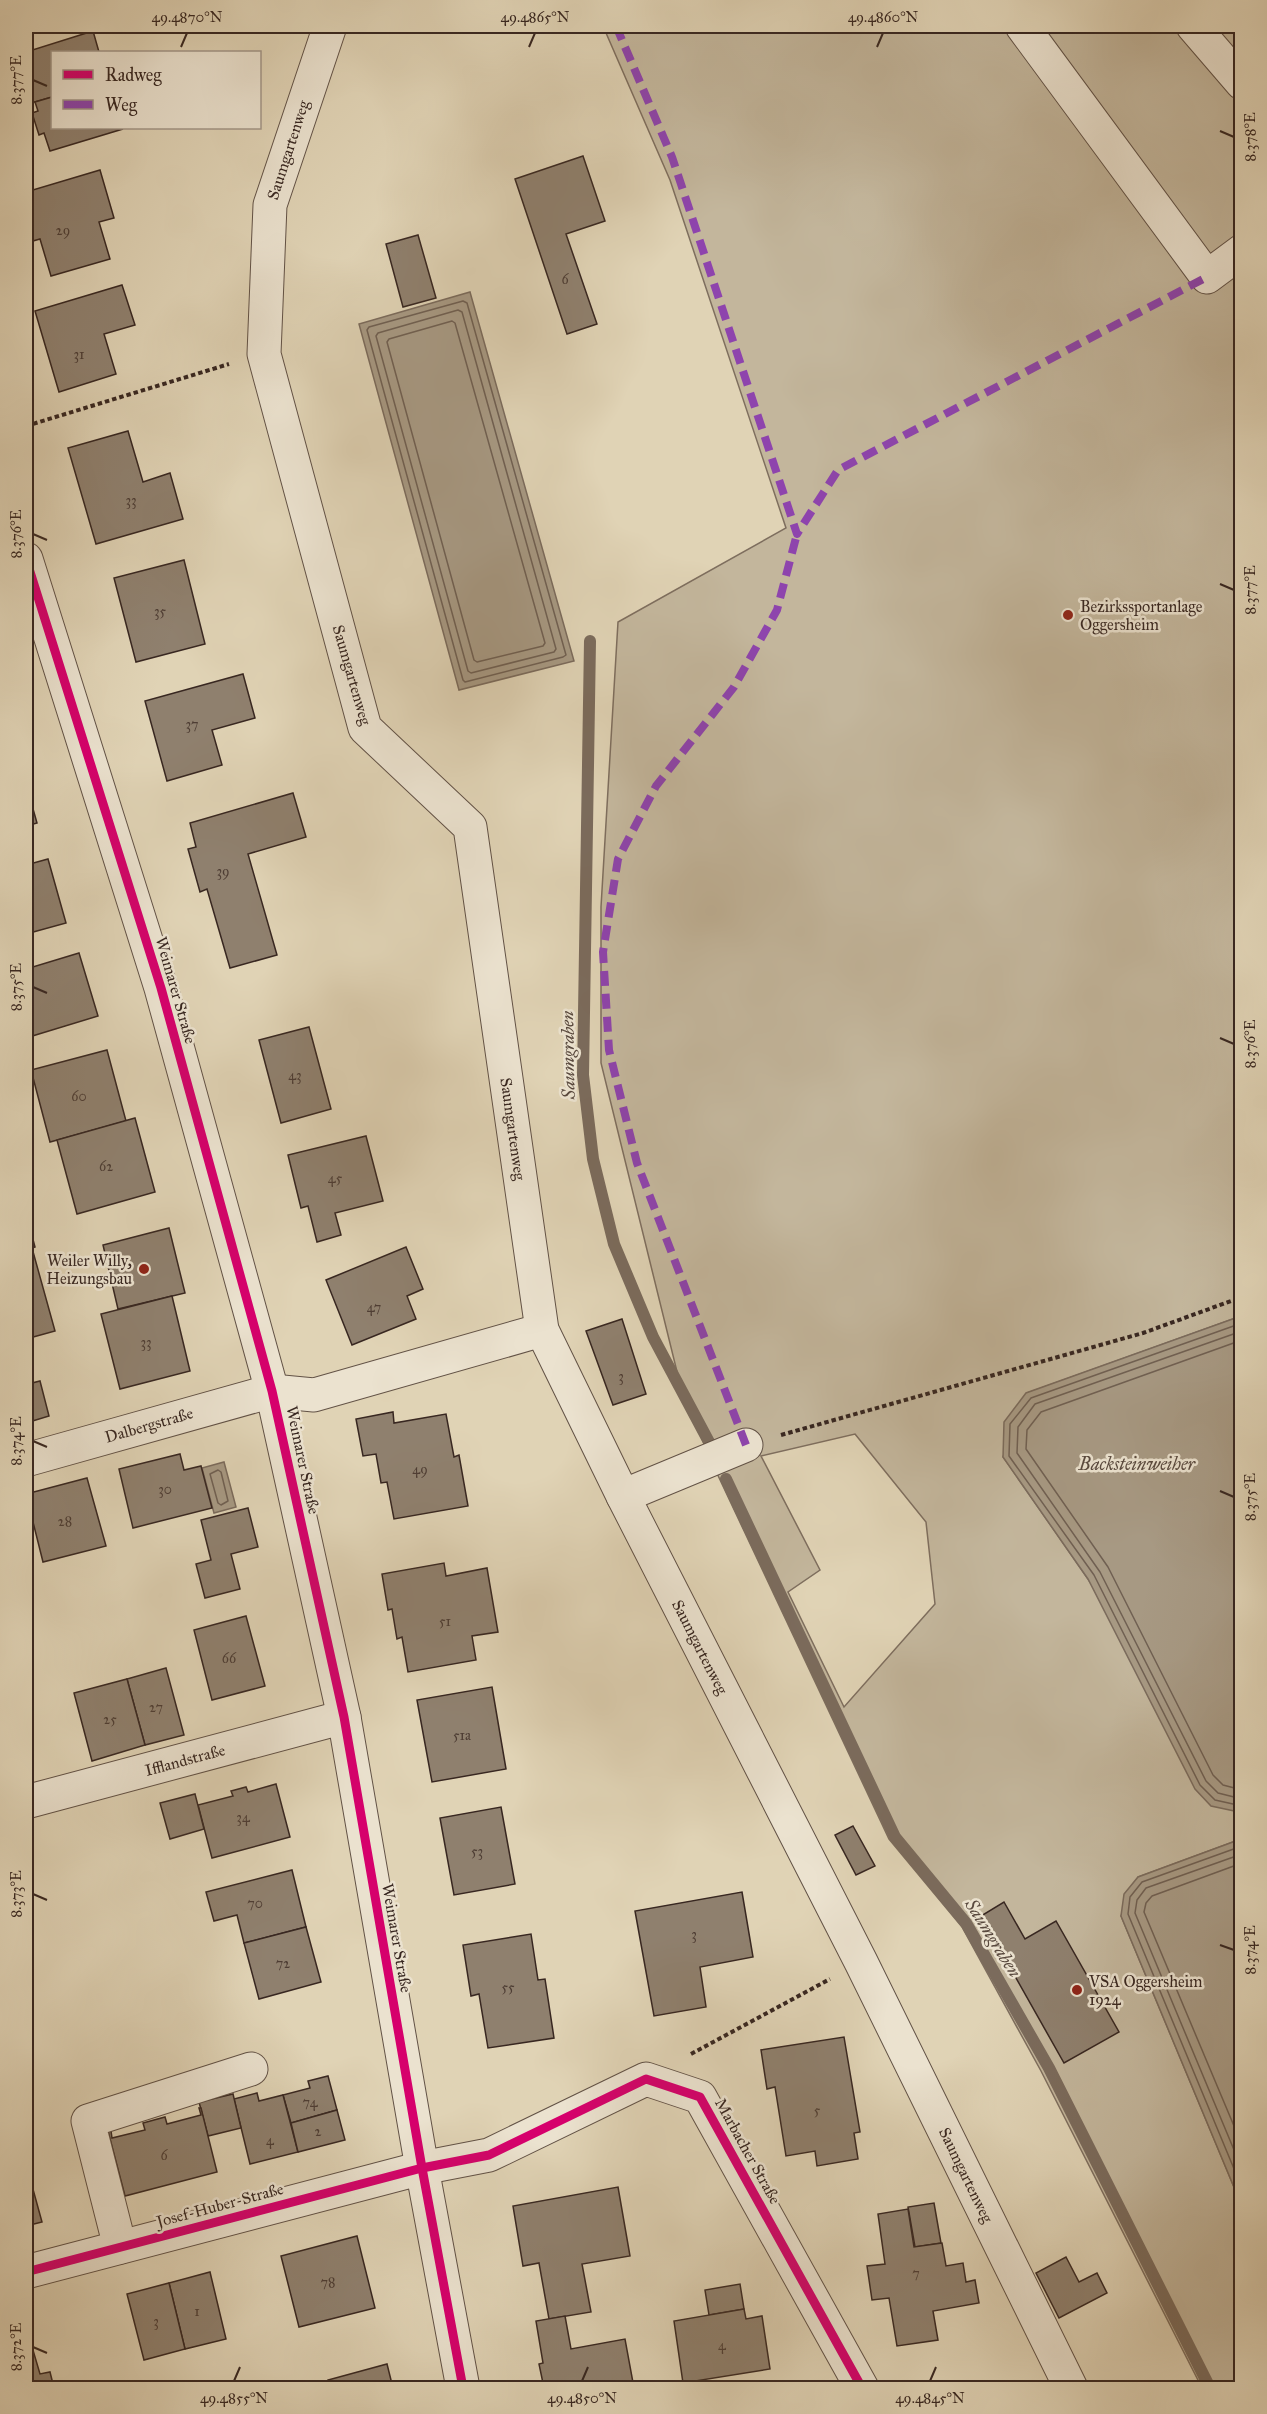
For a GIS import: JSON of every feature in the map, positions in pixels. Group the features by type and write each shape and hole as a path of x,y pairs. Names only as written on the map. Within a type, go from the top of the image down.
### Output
{"street":[{"name":"Saumgartenweg","path":"330,26 270,205 264,354 364,728 470,827 542,1330 623,1496 861,1962 1071,2388"},
{"path":"1022,26 1207,277 1242,251"},
{"path":"1193,26 1242,83"},
{"name":"Weimarer Straße","path":"26,560 161,988 272,1391 344,1717 422,2168 463,2388"},
{"path":"272,1391 314,1395 542,1330"},
{"name":"Dalbergstraße","path":"26,1460 272,1391"},
{"path":"623,1496 746,1445"},
{"name":"Ifflandstraße","path":"26,1802 344,1717"},
{"path":"120,2247 88,2121 251,2069"},
{"path":"422,2168 489,2156 646,2079"},
{"name":"Marbacher Straße","path":"646,2079 700,2097 862,2388"},
{"name":"Josef-Huber-Straße","path":"26,2272 422,2168"}],"path":[{"path":"26,426 264,354"},
{"path":"746,1445 1143,1333 1242,1297"},
{"path":"646,2079 861,1962"}],"shaded area":[{"path":"603,26 1241,26 1241,1316 1027,1393 1003,1457 1088,1579 1241,1812 1241,1839 1138,1877 1121,1916 1241,2204 1241,2388 1202,2388 1041,2071 962,1927 889,1839 714,1467 682,1392 601,1063 601,907 618,622 786,528 670,180","holes":["855,1434 926,1522 935,1604 844,1707 788,1592 820,1570 761,1456"]}],"water":[{"path":"470,292 574,661 459,690 359,324"},
{"name":"Backsteinweiher","path":"1241,1316 1242,1812 1239,1812 1211,1806 1195,1789 1088,1579 1003,1457 1004,1422 1026,1393"},
{"path":"224,1462 236,1507 214,1513 202,1468"},
{"path":"1242,1839 1241,2204 1121,1916 1124,1894 1138,1877"}],"building":[{"path":"93,31 99,51 51,51 51,97 31,103 26,85 26,52"},
{"path":"51,97 51,129 123,129 50,151 44,133 39,135 32,113 38,111 35,102"},
{"path":"583,156 605,221 566,234 597,324 567,334 515,179"},
{"path":"100,170 114,218 99,222 110,259 51,276 40,239 26,243 26,192"},
{"path":"418,235 436,298 403,307 386,244"},
{"path":"122,285 135,325 104,334 116,374 59,392 35,311"},
{"path":"128,431 143,482 170,473 183,519 96,544 68,448"},
{"path":"184,560 205,644 136,662 114,578"},
{"path":"243,674 255,718 212,730 222,765 167,781 145,701"},
{"path":"26,784 37,823 26,826"},
{"path":"293,793 306,837 248,854 277,955 230,968 207,889 200,892 188,849 196,847 190,823"},
{"path":"48,859 66,923 26,934 26,865"},
{"path":"79,953 98,1016 29,1037 26,1027 26,969"},
{"path":"309,1027 331,1109 281,1123 259,1040"},
{"path":"107,1050 126,1121 50,1142 31,1070"},
{"path":"135,1118 155,1192 77,1214 57,1140"},
{"path":"366,1136 383,1201 335,1213 341,1235 317,1242 308,1206 301,1208 288,1155"},
{"path":"26,1213 35,1247 26,1250"},
{"name":"Weiler Willy, Heizungsbau","path":"169,1228 185,1293 118,1309 103,1245"},
{"path":"406,1247 423,1289 407,1296 416,1319 352,1345 326,1280"},
{"path":"32,1248 55,1331 26,1339 26,1250"},
{"path":"172,1296 190,1371 120,1389 101,1314"},
{"path":"622,1319 646,1394 613,1405 586,1331"},
{"path":"27,1365 32,1383 40,1381 49,1416 26,1423"},
{"path":"393,1412 394,1423 446,1414 454,1457 459,1455 468,1506 394,1519 387,1482 381,1483 376,1454 363,1456 356,1419"},
{"path":"180,1454 184,1470 201,1466 212,1508 133,1528 119,1469"},
{"path":"87,1478 106,1546 43,1562 26,1494"},
{"path":"248,1508 258,1547 231,1554 240,1589 205,1598 196,1564 211,1560 201,1520"},
{"path":"444,1563 446,1576 487,1568 498,1632 472,1636 476,1660 408,1672 402,1637 397,1639 392,1609 388,1610 382,1574"},
{"path":"246,1616 265,1686 212,1700 194,1630"},
{"path":"166,1668 184,1735 145,1745 127,1679"},
{"path":"127,1679 145,1745 92,1761 74,1693"},
{"path":"492,1687 506,1769 432,1782 417,1700"},
{"path":"26,1726 31,1747 26,1749"},
{"path":"276,1784 290,1837 212,1858 198,1805 233,1796 231,1791 246,1787 248,1792"},
{"path":"195,1794 204,1829 170,1839 160,1803"},
{"path":"501,1807 515,1884 454,1895 440,1818"},
{"path":"853,1826 875,1866 856,1875 835,1835"},
{"path":"292,1870 306,1927 244,1943 237,1915 214,1921 206,1892"},
{"path":"742,1892 753,1957 700,1967 706,2007 654,2016 635,1911"},
{"path":"1004,1902 1025,1939 1056,1921 1119,2032 1064,2063 981,1916"},
{"path":"306,1927 321,1982 259,1999 244,1943"},
{"path":"531,1934 538,1980 545,1979 554,2038 488,2048 479,1994 471,1996 463,1945"},
{"path":"844,2037 860,2132 854,2133 858,2159 817,2166 815,2151 786,2156 775,2087 767,2089 761,2050"},
{"path":"328,2076 337,2110 291,2123 283,2095 310,2088 308,2081"},
{"path":"257,2093 259,2101 283,2095 298,2152 250,2164 234,2099"},
{"path":"233,2094 241,2128 208,2136 199,2102"},
{"path":"199,2108 201,2108 217,2172 125,2196 108,2131 111,2131 112,2138 145,2130 143,2123 165,2117 167,2124 201,2115"},
{"path":"337,2110 345,2140 298,2152 291,2123"},
{"path":"26,2171 28,2171 42,2222 26,2226"},
{"path":"618,2187 630,2256 582,2264 591,2312 549,2319 539,2263 523,2266 513,2206"},
{"path":"934,2203 941,2243 915,2247 908,2207"},
{"path":"908,2209 914,2247 942,2243 946,2266 963,2263 966,2282 975,2280 979,2303 933,2311 938,2340 897,2346 889,2298 872,2300 867,2266 885,2264 878,2214"},
{"path":"357,2236 375,2308 299,2327 281,2256"},
{"path":"1066,2257 1079,2282 1097,2273 1107,2293 1059,2318 1036,2273"},
{"path":"210,2272 226,2339 185,2349 169,2283"},
{"path":"169,2283 185,2349 144,2360 127,2294"},
{"path":"740,2284 744,2309 709,2315 705,2290"},
{"path":"744,2309 746,2319 762,2316 770,2369 683,2383 674,2321"},
{"path":"565,2316 571,2349 625,2339 634,2388 544,2388 539,2364 543,2363 536,2321"},
{"path":"30,2340 40,2374 50,2372 54,2388 26,2388 26,2341"},
{"path":"387,2364 393,2388 330,2388 328,2380"}],"waterway":[{"name":"Saumgraben","path":"590,641 583,1075 593,1159 614,1244 653,1337 709,1442"},
{"name":"Saumgraben","path":"726,1479 895,1837 966,1923 1049,2068 1210,2388"}],"marked path":[{"path":"616,26 672,157 797,534 838,470 1207,277"},
{"path":"746,1445 637,1163 609,1050 603,952 618,859 656,786 734,687 777,610 797,534"}],"cycle path":[{"path":"26,559 161,988 272,1391 344,1717 422,2168 463,2388"},
{"path":"26,2272 422,2168 489,2155 646,2079 700,2097 862,2388"}],"place":[{"name":"Bezirkssportanlage Oggersheim","path":"1068,615"},
{"name":"Weiler Willy, Heizungsbau","path":"144,1269"},
{"name":"VSA Oggersheim 1924","path":"1077,1990"}]}
